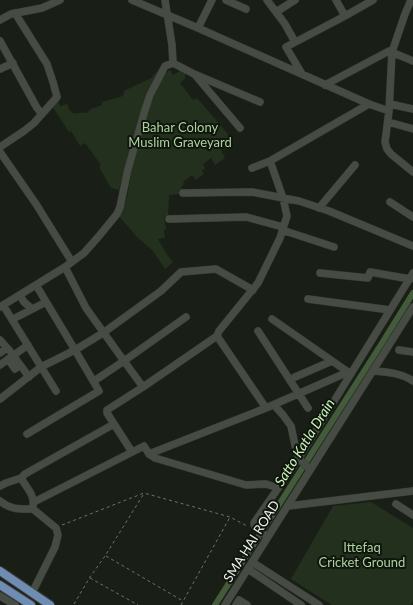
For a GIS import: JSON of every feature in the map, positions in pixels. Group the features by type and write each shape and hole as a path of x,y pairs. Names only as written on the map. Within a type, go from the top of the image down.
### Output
{"main road":[{"path":"0,571 50,605"},
{"path":"0,585 31,605"}],"street":[{"path":"0,20 15,13 42,8 60,0"},
{"path":"132,0 369,104 413,109"},
{"path":"164,0 172,45 173,63"},
{"path":"198,28 212,0"},
{"path":"226,0 246,9"},
{"path":"267,0 285,24 295,42"},
{"path":"276,12 295,0"},
{"path":"336,0 345,16"},
{"path":"302,74 286,47 373,0"},
{"path":"411,0 392,52 390,107 385,142 387,149 391,154 413,172"},
{"path":"0,147 24,131 57,97 44,59 15,13"},
{"path":"405,14 413,18"},
{"path":"0,40 37,108 42,114"},
{"path":"325,85 389,51 413,61"},
{"path":"0,69 13,63"},
{"path":"56,391 2,306 65,267 84,253 117,214 120,207 128,169 148,102 165,66 173,63 194,74 260,102"},
{"path":"194,74 240,128"},
{"path":"252,168 270,161 369,104"},
{"path":"388,122 413,129"},
{"path":"0,152 36,204 72,262"},
{"path":"132,452 107,413 107,410 218,336 219,331 258,283 280,238 287,216 283,198 270,161"},
{"path":"318,208 355,166"},
{"path":"183,193 252,192 299,201 329,211 413,246"},
{"path":"390,202 413,217"},
{"path":"169,219 246,217 283,228 334,247"},
{"path":"65,267 86,308 143,387"},
{"path":"0,399 41,368 103,333 161,292 181,272 216,269 253,290"},
{"path":"267,535 256,529 254,523 278,488 300,460 350,373 412,276 370,272 368,278 320,273"},
{"path":"27,434 99,391 36,285"},
{"path":"20,295 32,309"},
{"path":"308,299 390,310"},
{"path":"15,318 46,302"},
{"name":"SMA HAI ROAD","path":"225,605 248,569 267,535 288,506 308,468 373,371 413,307"},
{"path":"94,381 186,316"},
{"path":"272,319 350,373"},
{"path":"258,331 308,408"},
{"path":"218,336 266,408"},
{"path":"0,340 7,348 11,357 20,365 29,377"},
{"path":"0,365 28,345"},
{"path":"0,353 7,348"},
{"path":"399,350 413,352"},
{"path":"295,378 332,361"},
{"path":"373,371 396,373 406,376 413,381"},
{"path":"149,454 274,405 350,373"},
{"path":"274,405 291,426 294,443 300,460 308,468"},
{"path":"0,486 21,478 25,474 114,424"},
{"path":"0,501 6,507 18,509 33,505 144,446 149,454 154,458 246,486 266,484 278,488"},
{"path":"21,478 31,494 33,505 56,528 58,535 55,547 32,593"},
{"path":"288,506 413,491"},
{"path":"396,504 413,515"},
{"path":"252,562 319,605"},
{"path":"248,569 291,602 301,605"},
{"path":"291,602 297,591"},
{"path":"0,596 15,605"},
{"path":"236,605 239,600 247,605"}],"path":[{"path":"56,528 144,493 230,517 253,529 256,529"},
{"path":"74,604 144,493"},
{"path":"181,605 230,517"},
{"path":"105,556 183,601"},
{"path":"90,577 138,605"}],"green space":[{"path":"158,70 146,97 127,158 119,190 111,188 99,167 101,165 85,143 80,146 71,131 69,132 52,106 58,100 60,106 67,104 73,113 86,113 91,109 102,105 102,102 123,96 124,91 151,78"},
{"name":"Bahar Colony Muslim Graveyard","path":"170,70 173,75 181,70 185,72 185,79 180,83 193,100 197,98 233,140 220,148 225,158 215,165 211,158 203,164 205,168 202,171 204,174 196,180 192,175 183,182 184,184 181,187 183,190 180,194 169,195 168,216 164,217 166,229 164,230 165,238 158,239 173,262 165,269 153,251 137,237 119,216 127,197 133,163 148,110 164,74"},
{"name":"Ittefaq Cricket Ground","path":"371,502 413,528 413,601 411,605 332,605 291,579 333,506"}],"waterway":[{"name":"Satto Katla Drain","path":"215,605 413,293"}]}
